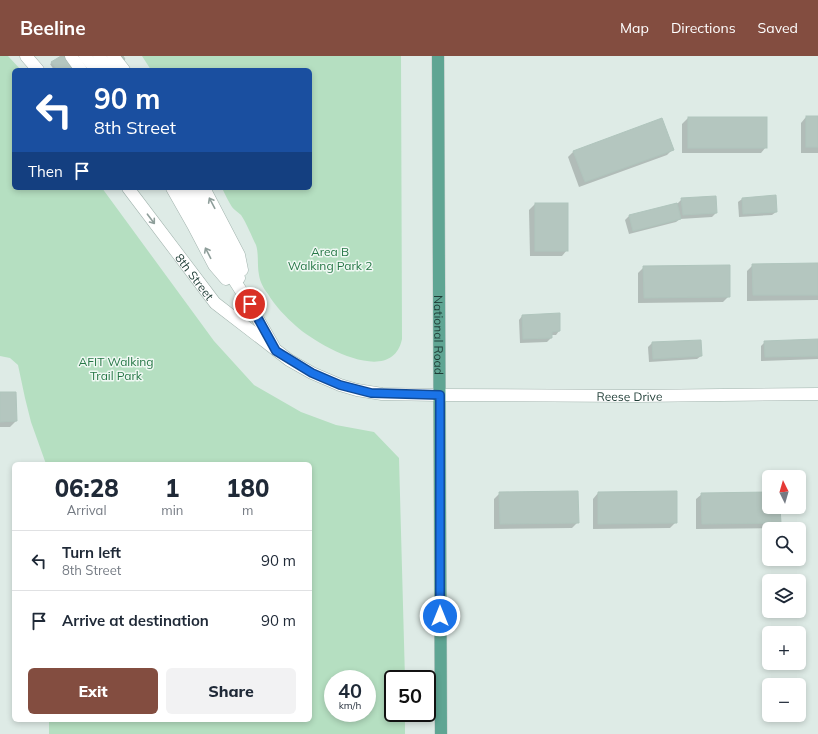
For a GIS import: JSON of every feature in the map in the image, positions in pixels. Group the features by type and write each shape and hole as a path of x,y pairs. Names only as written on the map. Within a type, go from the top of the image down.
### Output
{"main road":[{"name":"National Road","path":"438,56 441,734"}],"street":[{"path":"26,56 36,68"},
{"path":"71,56 80,68"},
{"path":"84,56 94,68"},
{"path":"100,56 109,68"},
{"path":"113,56 122,68"},
{"name":"8th Street","path":"130,190 215,303 276,351 312,373 340,385 358,390 382,394 440,395"},
{"path":"173,190 214,265 250,304"},
{"path":"183,190 224,264 250,304"},
{"path":"194,190 231,259 250,304"},
{"path":"205,190 239,255 250,304"},
{"name":"8th Street","path":"250,304 276,351"},
{"name":"Reese Drive","path":"440,395 638,396 818,394"}],"green space":[{"name":"AFIT Walking Trail Park","path":"0,56 8,56 19,68 12,68 12,190 103,190 214,341 254,385 301,412 336,425 374,432 399,458 405,670 384,670 384,722 405,722 405,734 49,734 49,722 312,722 312,462 45,462 31,422 18,365 10,358 0,356"},
{"name":"Area B Walking Park 2","path":"142,56 401,56 402,339 395,353 384,360 370,361 353,358 320,343 288,319 274,303 262,285 258,271 256,245 243,218 232,207 223,190 312,190 312,68 150,68"}],"building":[{"path":"61,56 123,56 125,59 117,68 56,68 51,62"},
{"path":"806,116 818,116 818,147 806,147"},
{"path":"688,117 767,117 767,148 688,148"},
{"path":"662,118 674,150 585,182 573,151"},
{"path":"776,195 777,212 743,214 742,198"},
{"path":"716,196 717,213 683,215 681,198"},
{"path":"535,203 568,203 568,251 535,251"},
{"path":"677,203 681,219 633,231 629,215"},
{"path":"818,263 818,295 753,295 752,264"},
{"path":"730,265 730,297 644,298 643,266"},
{"path":"560,313 560,331 552,332 552,338 523,339 522,315"},
{"path":"818,339 818,356 765,357 764,341"},
{"path":"701,340 702,356 653,359 652,342"},
{"path":"0,392 16,392 17,421 0,422"},
{"path":"578,491 579,523 500,524 499,492"},
{"path":"677,491 677,523 598,524 598,492"},
{"path":"762,492 762,514 780,514 781,522 702,524 701,493"}],"route":[{"path":"250,304 276,351 312,373 340,385 371,393 440,395 440,616"}]}
